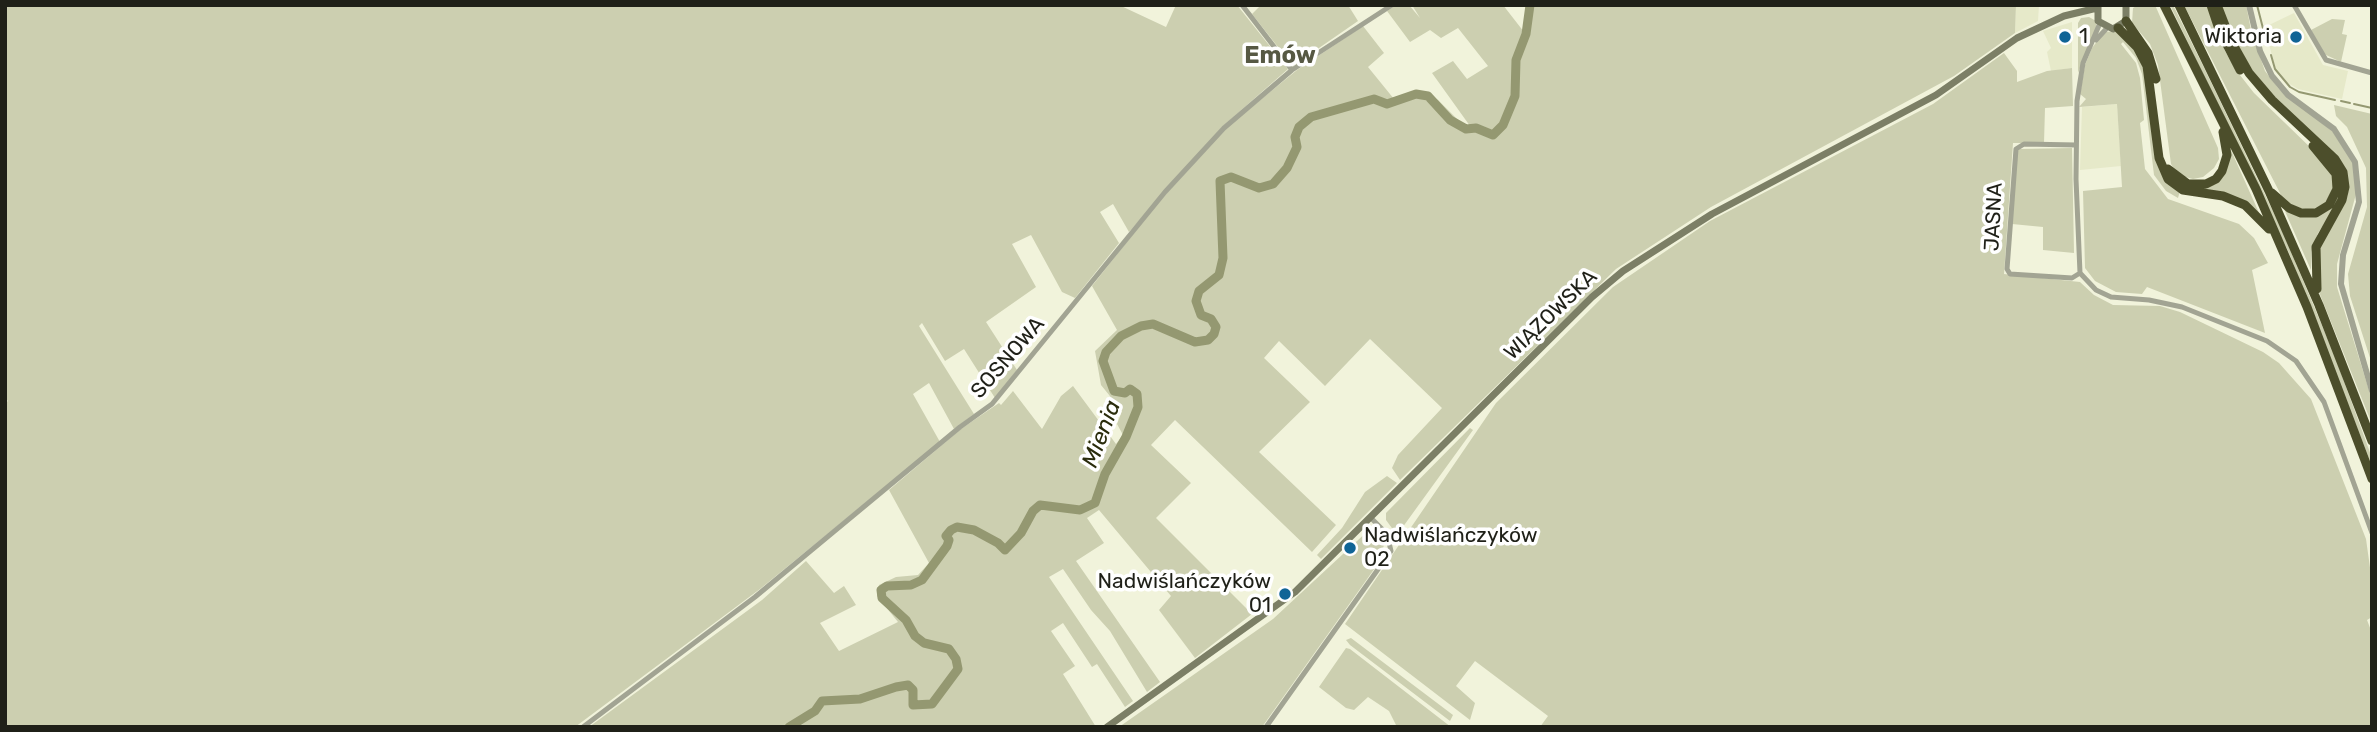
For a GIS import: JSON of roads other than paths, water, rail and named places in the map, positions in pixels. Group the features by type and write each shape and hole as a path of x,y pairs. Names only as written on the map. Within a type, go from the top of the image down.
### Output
{"highway":[{"path":"2164,5 2277,238 2337,383 2372,479"},
{"path":"2179,5 2269,191 2319,305 2372,441"},
{"path":"2211,5 2225,43 2245,76 2272,107 2326,159 2333,168 2338,184 2329,205 2311,214 2292,210 2269,191"},
{"path":"2217,5 2231,41 2249,73 2272,100 2335,159 2343,173 2345,187 2342,200 2316,247 2314,271 2319,305"},
{"path":"2122,25 2152,62 2164,154 2174,176 2196,185 2216,179 2222,172 2227,155 2221,120"},
{"path":"2122,25 2147,65 2161,166 2168,179 2183,190 2222,196 2245,205 2277,238"}],"main road":[{"path":"2098,7 2098,20"},
{"name":"WIĄZOWSKA","path":"1108,727 1287,599 1592,297 1623,271 1712,214 1936,95 2017,38 2056,19 2098,7"},
{"path":"2080,13 2098,20 2107,28 2122,25 2128,7"}],"street":[{"path":"1242,5 1292,69"},
{"name":"SOSNOWA","path":"583,727 755,597 960,427 992,404 1165,192 1224,128 1292,69 1392,5"},
{"path":"2249,5 2260,51 2269,71 2288,95 2340,134 2358,170 2359,202 2343,255 2341,284 2372,391"},
{"path":"2294,5 2326,60 2372,73"},
{"path":"2098,20 2080,79 2076,145 2080,273 2096,290 2111,297 2149,300 2182,307 2267,341 2296,361 2324,402 2372,533"},
{"path":"2088,51 2107,28"},
{"name":"JASNA","path":"2076,145 2024,144 2016,149 2007,268 2010,274 2072,278 2080,273"},
{"path":"1266,727 1391,551 1387,534 1371,518"}],"waterway":[{"name":"Mienia","path":"789,727 815,711 822,701 860,699 908,685 913,690 913,705 932,704 958,669 956,659 949,649 924,643 915,636 906,620 882,598 881,590 887,586 911,585 922,580 947,546 949,540 946,536 957,527 974,530 1005,550 1021,533 1033,511 1040,505 1080,510 1095,503 1105,474 1126,437 1138,407 1137,394 1130,389 1125,393 1114,391 1103,361 1106,352 1121,336 1141,326 1153,324 1195,342 1208,340 1214,334 1216,327 1211,319 1201,315 1196,301 1199,291 1219,275 1223,258 1220,181 1231,177 1259,188 1273,184 1287,168 1297,147 1295,137 1299,127 1311,117 1374,99 1387,104 1416,94 1428,96 1450,120 1466,129 1476,128 1493,135 1503,125 1515,96 1516,60 1526,34 1530,5"},
{"path":"2257,5 2267,44"},
{"path":"2271,55 2275,69 2290,87 2299,92 2335,100"},
{"path":"2341,101 2350,103"},
{"path":"2354,104 2372,108"}],"place":[{"name":"1","path":"2065,37"},
{"name":"Wiktoria","path":"2296,37"},
{"name":"Nadwiślańczyków 02","path":"1350,548"},
{"name":"Nadwiślańczyków 01","path":"1285,594"}],"district":[{"name":"Emów","path":"1280,56"}]}
